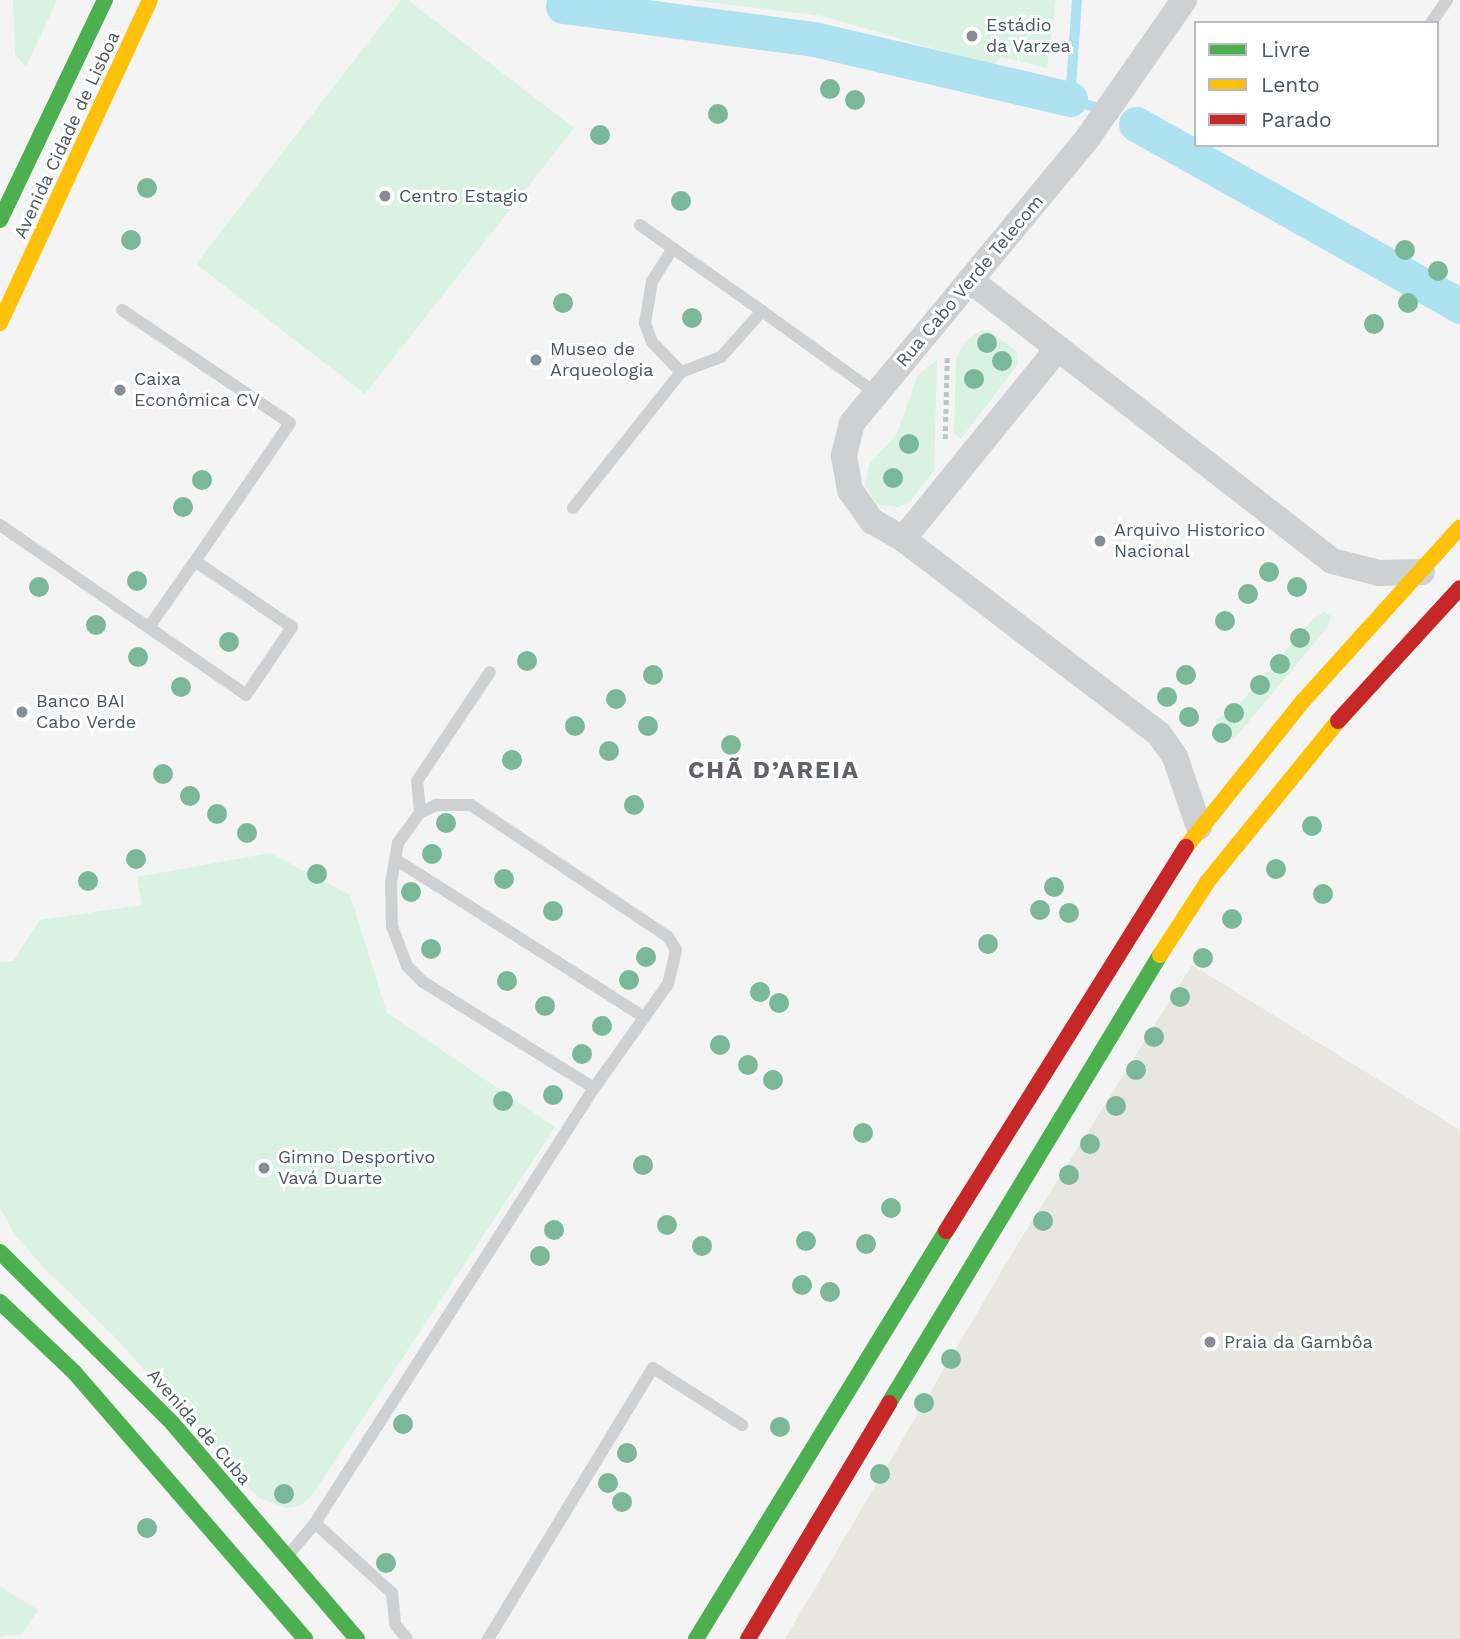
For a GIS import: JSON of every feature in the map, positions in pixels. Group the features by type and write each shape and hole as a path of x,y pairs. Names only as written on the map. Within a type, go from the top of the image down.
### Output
{"main road":[{"name":"Avenida Cidade de Lisboa","path":"0,220 105,0"},
{"name":"Avenida Cidade de Lisboa","path":"0,323 150,0"},
{"path":"696,1639 1123,943 1199,827 1303,701 1460,527"},
{"path":"748,1639 1093,1060 1208,881 1336,723 1460,588"},
{"name":"Avenida de Cuba","path":"0,1252 136,1384 357,1639"},
{"path":"0,1302 82,1381 305,1639"}],"street":[{"name":"Rua Cabo Verde Telecom","path":"903,539 872,521 849,490 844,456 852,424 1087,139 1181,5"},
{"path":"970,280 1332,561 1379,573 1422,572"},
{"path":"1058,348 903,539 1159,734 1175,757 1199,827"}],"lane":[{"path":"1432,21 1447,0"},
{"path":"640,225 877,394"},
{"path":"673,248 652,281 645,323 652,342 681,372"},
{"path":"122,310 290,424 149,627"},
{"path":"573,508 681,372 721,357 762,311"},
{"path":"0,526 246,695 292,627 195,561"},
{"path":"420,813 417,781 490,672"},
{"path":"285,1558 315,1523 594,1088 675,967 676,950 668,937 471,804 436,805 420,813 407,825 395,859 392,926 407,966 423,982 594,1088"},
{"path":"395,859 644,1017"},
{"path":"488,1639 653,1368 742,1425"},
{"path":"315,1523 392,1593 395,1624 407,1639"},
{"path":"280,1639 293,1625"}],"path":[{"path":"943,491 948,307"}],"green space":[{"path":"13,0 57,0 26,67 15,54"},
{"name":"Centro Estagio","path":"401,0 408,0 574,128 365,394 196,264"},
{"name":"Estádio da Varzea","path":"691,0 1056,0 1047,68 1001,57 993,66 823,16"},
{"path":"981,330 990,331 1017,352 1018,364 961,439 954,433 956,359 965,342"},
{"path":"937,360 934,470 910,502 898,507 876,504 865,484 870,463 896,435 918,375"},
{"path":"1324,612 1331,616 1328,627 1234,739 1216,744 1216,719 1236,708 1314,618"},
{"name":"Gimno Desportivo Vavá Duarte","path":"270,853 350,895 387,1013 555,1127 312,1495 300,1506 286,1508 259,1498 112,1334 45,1269 15,1235 0,1208 0,962 13,961 40,920 142,905 137,877"},
{"path":"0,1586 38,1610 22,1634 0,1637"}],"sand":[{"name":"Praia da Gambôa","path":"1192,965 1460,1130 1460,1639 785,1639 1014,1250"}],"waterway":[{"path":"1077,0 1070,99 1101,109"},
{"path":"563,6 814,39 1070,99"},
{"path":"1136,124 1460,306"}],"traffic: fast":[{"path":"0,220 105,0"},
{"path":"889,1403 1160,955"},
{"path":"696,1639 946,1231"},
{"path":"0,1252 173,1424 357,1639"},
{"path":"0,1302 74,1372 305,1639"}],"traffic: slow":[{"path":"0,323 150,0"},
{"path":"1186,847 1303,701 1460,527"},
{"path":"1160,955 1208,881 1338,721"}],"traffic: jam":[{"path":"1338,721 1460,588"},
{"path":"946,1231 1186,847"},
{"path":"748,1639 889,1403"}],"place":[{"name":"Estádio da Varzea","path":"972,36"},
{"name":"Centro Estagio","path":"385,196"},
{"name":"Museo de Arqueologia","path":"536,360"},
{"name":"Caixa Econômica CV","path":"120,390"},
{"name":"Arquivo Historico Nacional","path":"1100,541"},
{"name":"Banco BAI Cabo Verde","path":"22,712"},
{"name":"Gimno Desportivo Vavá Duarte","path":"264,1168"},
{"name":"Praia da Gambôa","path":"1210,1342"}],"district":[{"name":"CHÃ D’AREIA","path":"774,771"}]}
